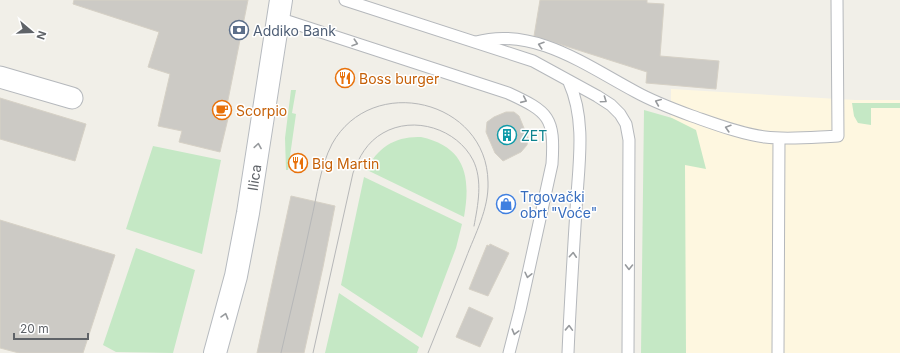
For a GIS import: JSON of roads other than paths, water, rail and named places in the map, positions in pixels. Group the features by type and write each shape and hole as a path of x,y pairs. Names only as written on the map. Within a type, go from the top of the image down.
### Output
{"main road":[{"name":"Ilica","path":"214,353 236,276 248,213 279,9"}],"street":[{"path":"0,77 72,98"}],"lane":[{"path":"345,0 533,62 611,105 626,124 629,140 628,353"},
{"path":"476,42 490,38 518,38 547,47 596,69 657,102 730,128 764,137 779,138 838,136 836,0"},
{"path":"279,9 508,93 534,105 546,115 552,125 552,164 522,302 509,353"},
{"path":"568,353 580,147 576,96 569,82"},
{"path":"778,353 779,138"}],"tram line":[{"path":"281,353 319,182 324,162 332,144 350,122 373,108 399,103 425,105 449,115 469,131 483,154 488,182 488,192 481,221 428,353"},
{"path":"313,353 353,173 364,150 377,137 395,128 408,125 421,125 434,128 457,140 466,149 473,160 478,176 479,193 474,226"}],"place":[{"name":"Addiko Bank","path":"239,30"},
{"name":"Boss burger","path":"345,78"},
{"name":"Scorpio","path":"222,110"},
{"name":"ZET","path":"507,135"},
{"name":"Big Martin","path":"298,163"},
{"name":"Trgovački obrt \"Voće\"","path":"506,204"}]}
